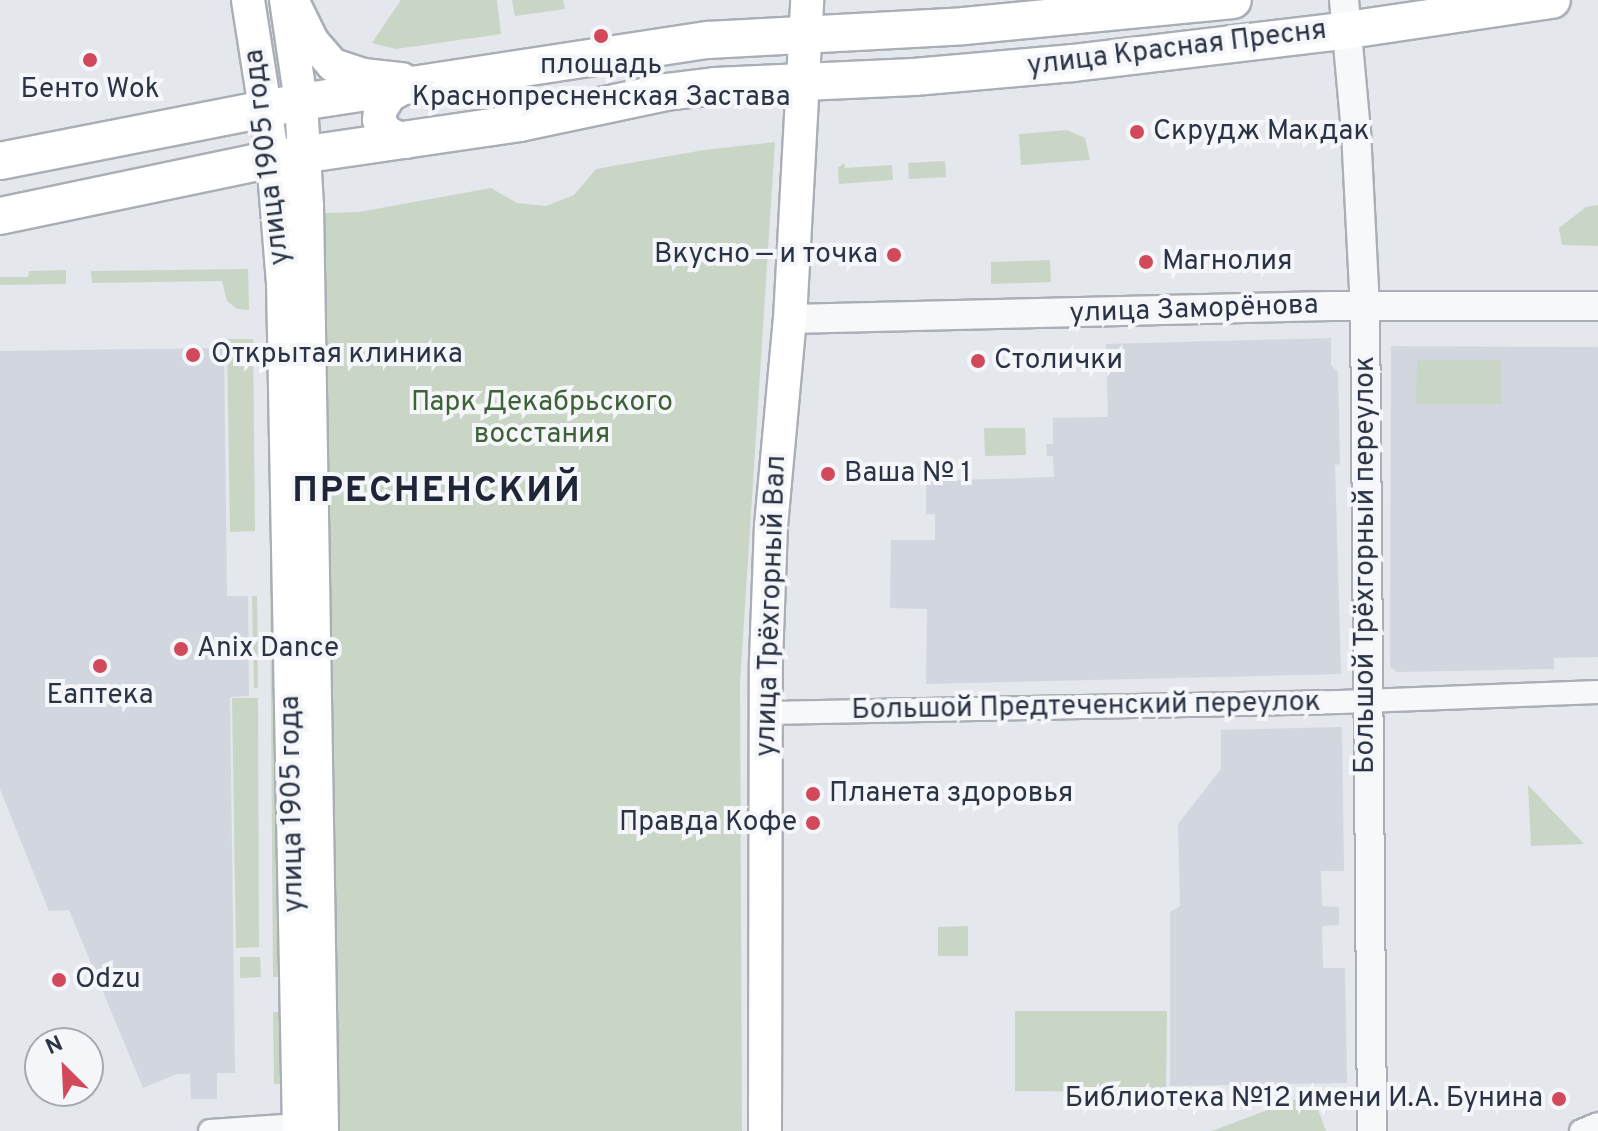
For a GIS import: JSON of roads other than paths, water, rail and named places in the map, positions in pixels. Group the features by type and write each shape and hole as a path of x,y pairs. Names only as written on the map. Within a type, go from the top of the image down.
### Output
{"main road":[{"name":"улица 1905 года","path":"248,0 266,109 289,157"},
{"name":"улица 1905 года","path":"286,0 301,102 289,157 284,316 306,1129"},
{"path":"293,0 312,41 333,65 363,75 419,82"},
{"name":"улица Красная Пресня","path":"805,16 964,26 1233,0"},
{"name":"улица Красная Пресня","path":"801,82 1073,63 1346,15 1552,0"},
{"path":"0,161 301,102 708,40 805,16"},
{"name":"улица Трёхгорный Вал","path":"765,1131 766,713 771,526 790,319 805,16"},
{"path":"708,40 728,46 736,66 732,75 715,86"},
{"path":"406,142 386,132 381,126 380,111 390,95 419,82"},
{"path":"0,216 289,157 406,142 715,86 801,82"}],"street":[{"name":"Большой Трёхгорный переулок","path":"1346,15 1365,306 1372,1131"},
{"name":"улица Заморёнова","path":"790,319 1365,306 1598,306"},
{"name":"Большой Предтеченский переулок","path":"766,713 1598,692"},
{"path":"1581,1131 1598,1124"},
{"path":"210,1131 306,1129"}],"place":[{"name":"площадь Краснопресненская Застава","path":"601,36"},
{"name":"Бенто Wok","path":"90,60"},
{"name":"Скрудж Макдак","path":"1137,132"},
{"name":"Вкусно — и точка","path":"894,255"},
{"name":"Магнолия","path":"1146,262"},
{"name":"Открытая клиника","path":"193,355"},
{"name":"Столички","path":"978,361"},
{"name":"Ваша № 1","path":"828,474"},
{"name":"Anix Dance","path":"181,649"},
{"name":"Еаптека","path":"100,666"},
{"name":"Планета здоровья","path":"813,794"},
{"name":"Правда Кофе","path":"813,823"},
{"name":"Odzu","path":"59,980"},
{"name":"Библиотека №12 имени И.А. Бунина","path":"1559,1099"}],"district":[{"name":"ПРЕСНЕНСКИЙ","path":"437,493"}],"park label":[{"name":"Парк Декабрьского восстания","path":"542,419"}]}
